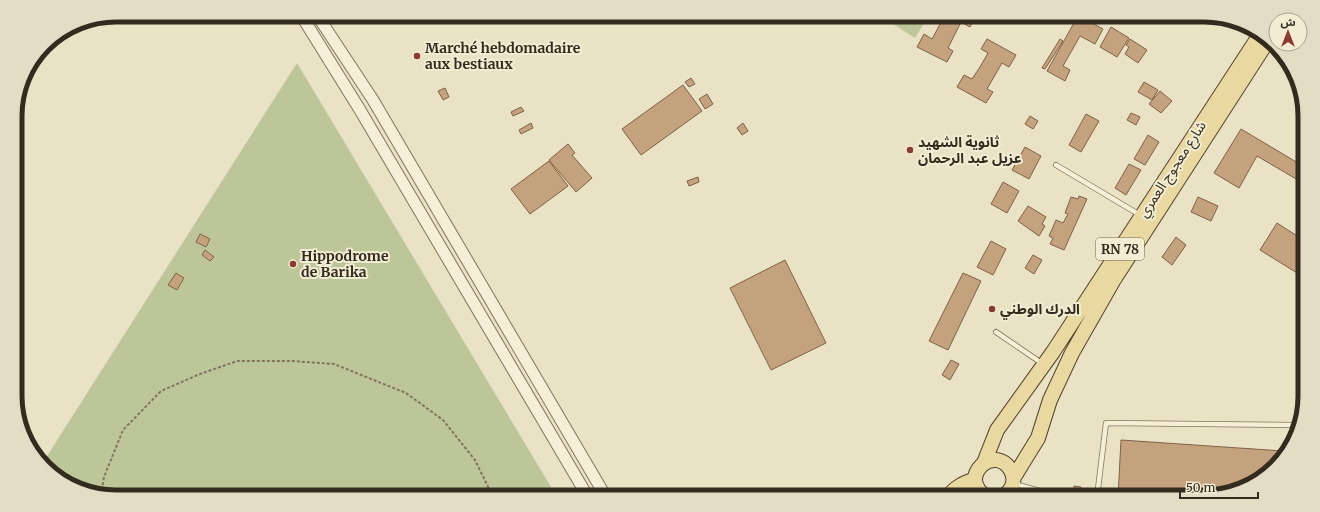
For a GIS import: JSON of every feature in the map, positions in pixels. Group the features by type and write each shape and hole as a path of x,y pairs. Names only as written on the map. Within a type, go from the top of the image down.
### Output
{"main road":[{"name":"شارع معجوج العمري","path":"975,479 976,473 984,464 997,430 1044,365 1257,39"},
{"name":"شارع معجوج العمري","path":"1009,490 1038,438 1050,400 1072,353 1113,281 1265,45"},
{"path":"984,464 996,460 1008,465 1012,470 1009,490"},
{"path":"954,490 962,484 975,479 979,490"}],"street":[{"path":"305,22 360,110 584,490"},
{"path":"322,22 373,100 602,490"}],"lane":[{"path":"1056,165 1142,216"},
{"path":"996,332 1044,365"},
{"path":"1098,490 1106,423 1293,425"}],"path":[{"path":"102,489 104,477 124,430 161,391 200,374 237,362 292,362 334,364 406,394 443,420 475,460 490,490"}],"green space":[{"path":"890,22 925,22 915,38"},
{"name":"Hippodrome de Barika","path":"297,63 553,490 116,490 97,488 74,480 54,467 45,458"}],"building":[{"path":"941,22 961,22 948,48 953,51 947,62 917,47 924,34 932,39"},
{"path":"961,22 972,22 970,27"},
{"path":"1076,22 1090,22 1103,29 1095,44 1080,36 1063,66 1070,70 1065,81 1047,71 1074,23 1075,24"},
{"path":"1111,27 1129,38 1117,57 1100,47"},
{"path":"987,39 1016,55 1009,67 1002,63 987,89 993,92 986,103 957,87 964,75 972,79 980,67 988,53 981,49"},
{"path":"1060,39 1063,41 1045,69 1042,68"},
{"path":"1130,39 1147,50 1138,63 1125,54 1129,47 1126,45"},
{"path":"691,78 695,84 689,87 685,82"},
{"path":"1144,82 1158,90 1152,100 1138,92"},
{"path":"683,85 702,111 641,155 622,129"},
{"path":"445,88 449,97 443,100 438,91"},
{"path":"1160,91 1172,101 1161,113 1149,104"},
{"path":"707,94 713,104 705,109 699,99"},
{"path":"521,107 524,111 513,116 511,112"},
{"path":"1131,113 1140,117 1136,125 1127,120"},
{"path":"1086,114 1099,121 1081,152 1069,145"},
{"path":"1030,116 1038,121 1033,129 1025,124"},
{"path":"531,123 533,128 521,134 519,130"},
{"path":"743,123 748,131 742,135 737,128"},
{"path":"1241,129 1298,163 1298,180 1257,156 1239,188 1214,173"},
{"path":"1148,135 1159,142 1145,165 1134,159"},
{"path":"568,144 575,153 572,155 592,178 576,192 549,160"},
{"path":"1025,147 1041,156 1029,179 1012,170"},
{"path":"549,161 568,186 530,214 511,189"},
{"path":"1129,164 1141,170 1126,195 1115,188"},
{"path":"698,177 699,182 689,186 687,181"},
{"path":"1003,182 1019,191 1007,213 991,204"},
{"path":"1079,196 1087,199 1064,250 1050,244 1053,238 1049,236 1056,220 1063,223 1068,214 1065,213 1071,197 1078,199"},
{"path":"1198,197 1218,206 1211,221 1191,212"},
{"path":"1028,206 1046,217 1042,224 1045,226 1039,236 1018,221"},
{"path":"1277,223 1298,236 1298,274 1260,250"},
{"path":"200,234 210,239 206,247 196,242"},
{"path":"1176,237 1186,245 1172,265 1162,257"},
{"path":"991,241 1006,249 993,275 977,267"},
{"path":"205,250 214,257 210,261 202,255"},
{"path":"1033,255 1042,260 1034,274 1025,268"},
{"path":"785,260 826,343 771,370 730,288"},
{"path":"176,273 184,278 177,290 168,285"},
{"path":"963,273 981,281 948,350 929,341"},
{"path":"951,360 959,364 950,380 942,375"},
{"path":"1121,440 1280,451 1271,463 1261,471 1240,483 1229,487 1211,490 1118,490"},
{"path":"1074,486 1081,487 1081,490 1074,490"}],"place":[{"name":"Marché hebdomadaire aux bestiaux","path":"417,56"},
{"name":"ثانوية الشهيد عزيل عبد الرحمان","path":"910,150"},
{"name":"Hippodrome de Barika","path":"293,264"},
{"name":"الدرك الوطني","path":"992,309"}]}
